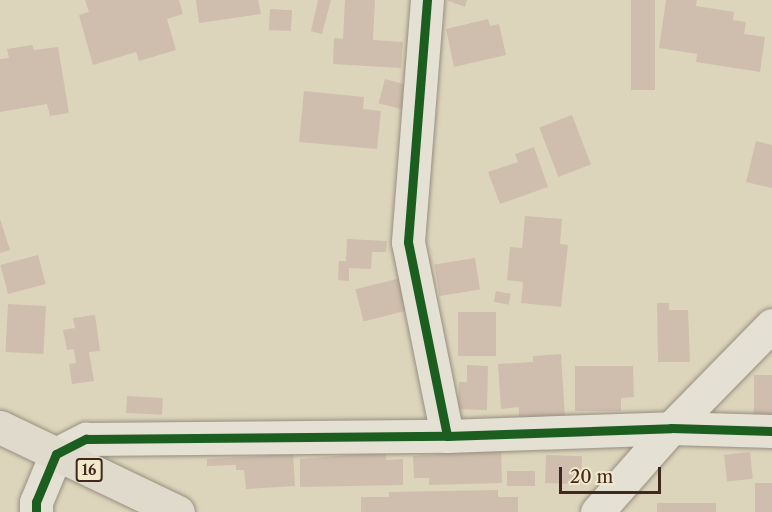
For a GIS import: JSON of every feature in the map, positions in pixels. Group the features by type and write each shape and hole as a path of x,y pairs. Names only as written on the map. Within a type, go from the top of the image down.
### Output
{"main road":[{"name":"16","path":"0,428 178,512"}],"street":[{"path":"427,0 408,242 447,435"},
{"path":"597,512 671,428 772,325"},
{"path":"36,512 36,502 56,454 86,439 447,435 671,428 772,431"}],"building":[{"path":"85,0 179,0 183,14 167,19 176,50 139,61 136,52 93,65 79,15 89,12"},
{"path":"196,0 258,0 261,14 199,23"},
{"path":"318,0 331,0 322,34 311,31"},
{"path":"345,0 375,0 373,40 403,42 401,68 333,64 334,38 343,39"},
{"path":"446,0 467,0 465,7"},
{"path":"631,0 655,0 655,90 631,90"},
{"path":"666,0 697,0 696,6 734,12 733,20 746,22 744,34 765,37 760,72 696,62 697,54 659,48"},
{"path":"270,9 292,10 291,31 269,30"},
{"path":"488,19 490,26 499,24 506,55 454,67 446,29"},
{"path":"32,45 34,50 58,47 69,113 50,116 47,104 0,112 0,59 9,58 7,49"},
{"path":"385,79 408,85 402,109 379,103"},
{"path":"304,91 364,97 363,109 381,111 377,149 299,142"},
{"path":"572,115 591,164 558,177 539,128"},
{"path":"756,141 772,145 772,188 746,182"},
{"path":"534,147 548,187 500,204 488,172 518,162 515,154"},
{"path":"525,216 562,219 560,244 568,245 561,307 521,303 523,282 507,280 510,247 522,248"},
{"path":"0,219 10,250 0,253"},
{"path":"347,239 387,241 386,252 372,252 371,269 349,268 349,281 338,280 339,261 346,261"},
{"path":"38,255 46,284 8,294 0,265"},
{"path":"475,258 480,290 440,296 435,264"},
{"path":"401,278 409,310 363,321 355,289"},
{"path":"496,291 511,294 509,305 494,302"},
{"path":"657,303 669,303 669,310 688,310 690,362 658,362"},
{"path":"8,304 46,306 43,354 5,352"},
{"path":"458,312 496,312 496,356 458,356"},
{"path":"95,315 100,351 89,352 94,381 72,384 69,364 76,363 74,349 67,350 63,330 75,328 73,318"},
{"path":"561,354 565,416 519,418 519,407 501,409 498,364 533,362 533,356"},
{"path":"467,365 488,366 487,410 458,409 459,382 467,382"},
{"path":"575,366 633,366 634,397 621,398 621,411 575,411"},
{"path":"754,375 772,375 772,421 754,421"},
{"path":"127,396 163,398 162,415 126,413"},
{"path":"501,449 502,483 429,485 429,478 414,478 413,456"},
{"path":"386,452 386,460 403,459 403,485 300,487 300,459"},
{"path":"750,452 753,479 727,482 724,455"},
{"path":"293,454 295,486 246,489 244,470 236,470 236,465 207,466 207,459"},
{"path":"546,455 582,456 581,484 545,483"},
{"path":"507,471 535,471 535,486 507,486"},
{"path":"755,483 772,483 772,512 755,512"},
{"path":"498,490 498,497 518,497 518,512 361,512 361,497 389,497 389,492"},
{"path":"657,503 716,503 716,512 657,512"}],"cycle path":[{"path":"427,0 408,242 447,436"},
{"path":"36,512 36,502 56,454 86,439 447,436 671,428 772,431"}]}
